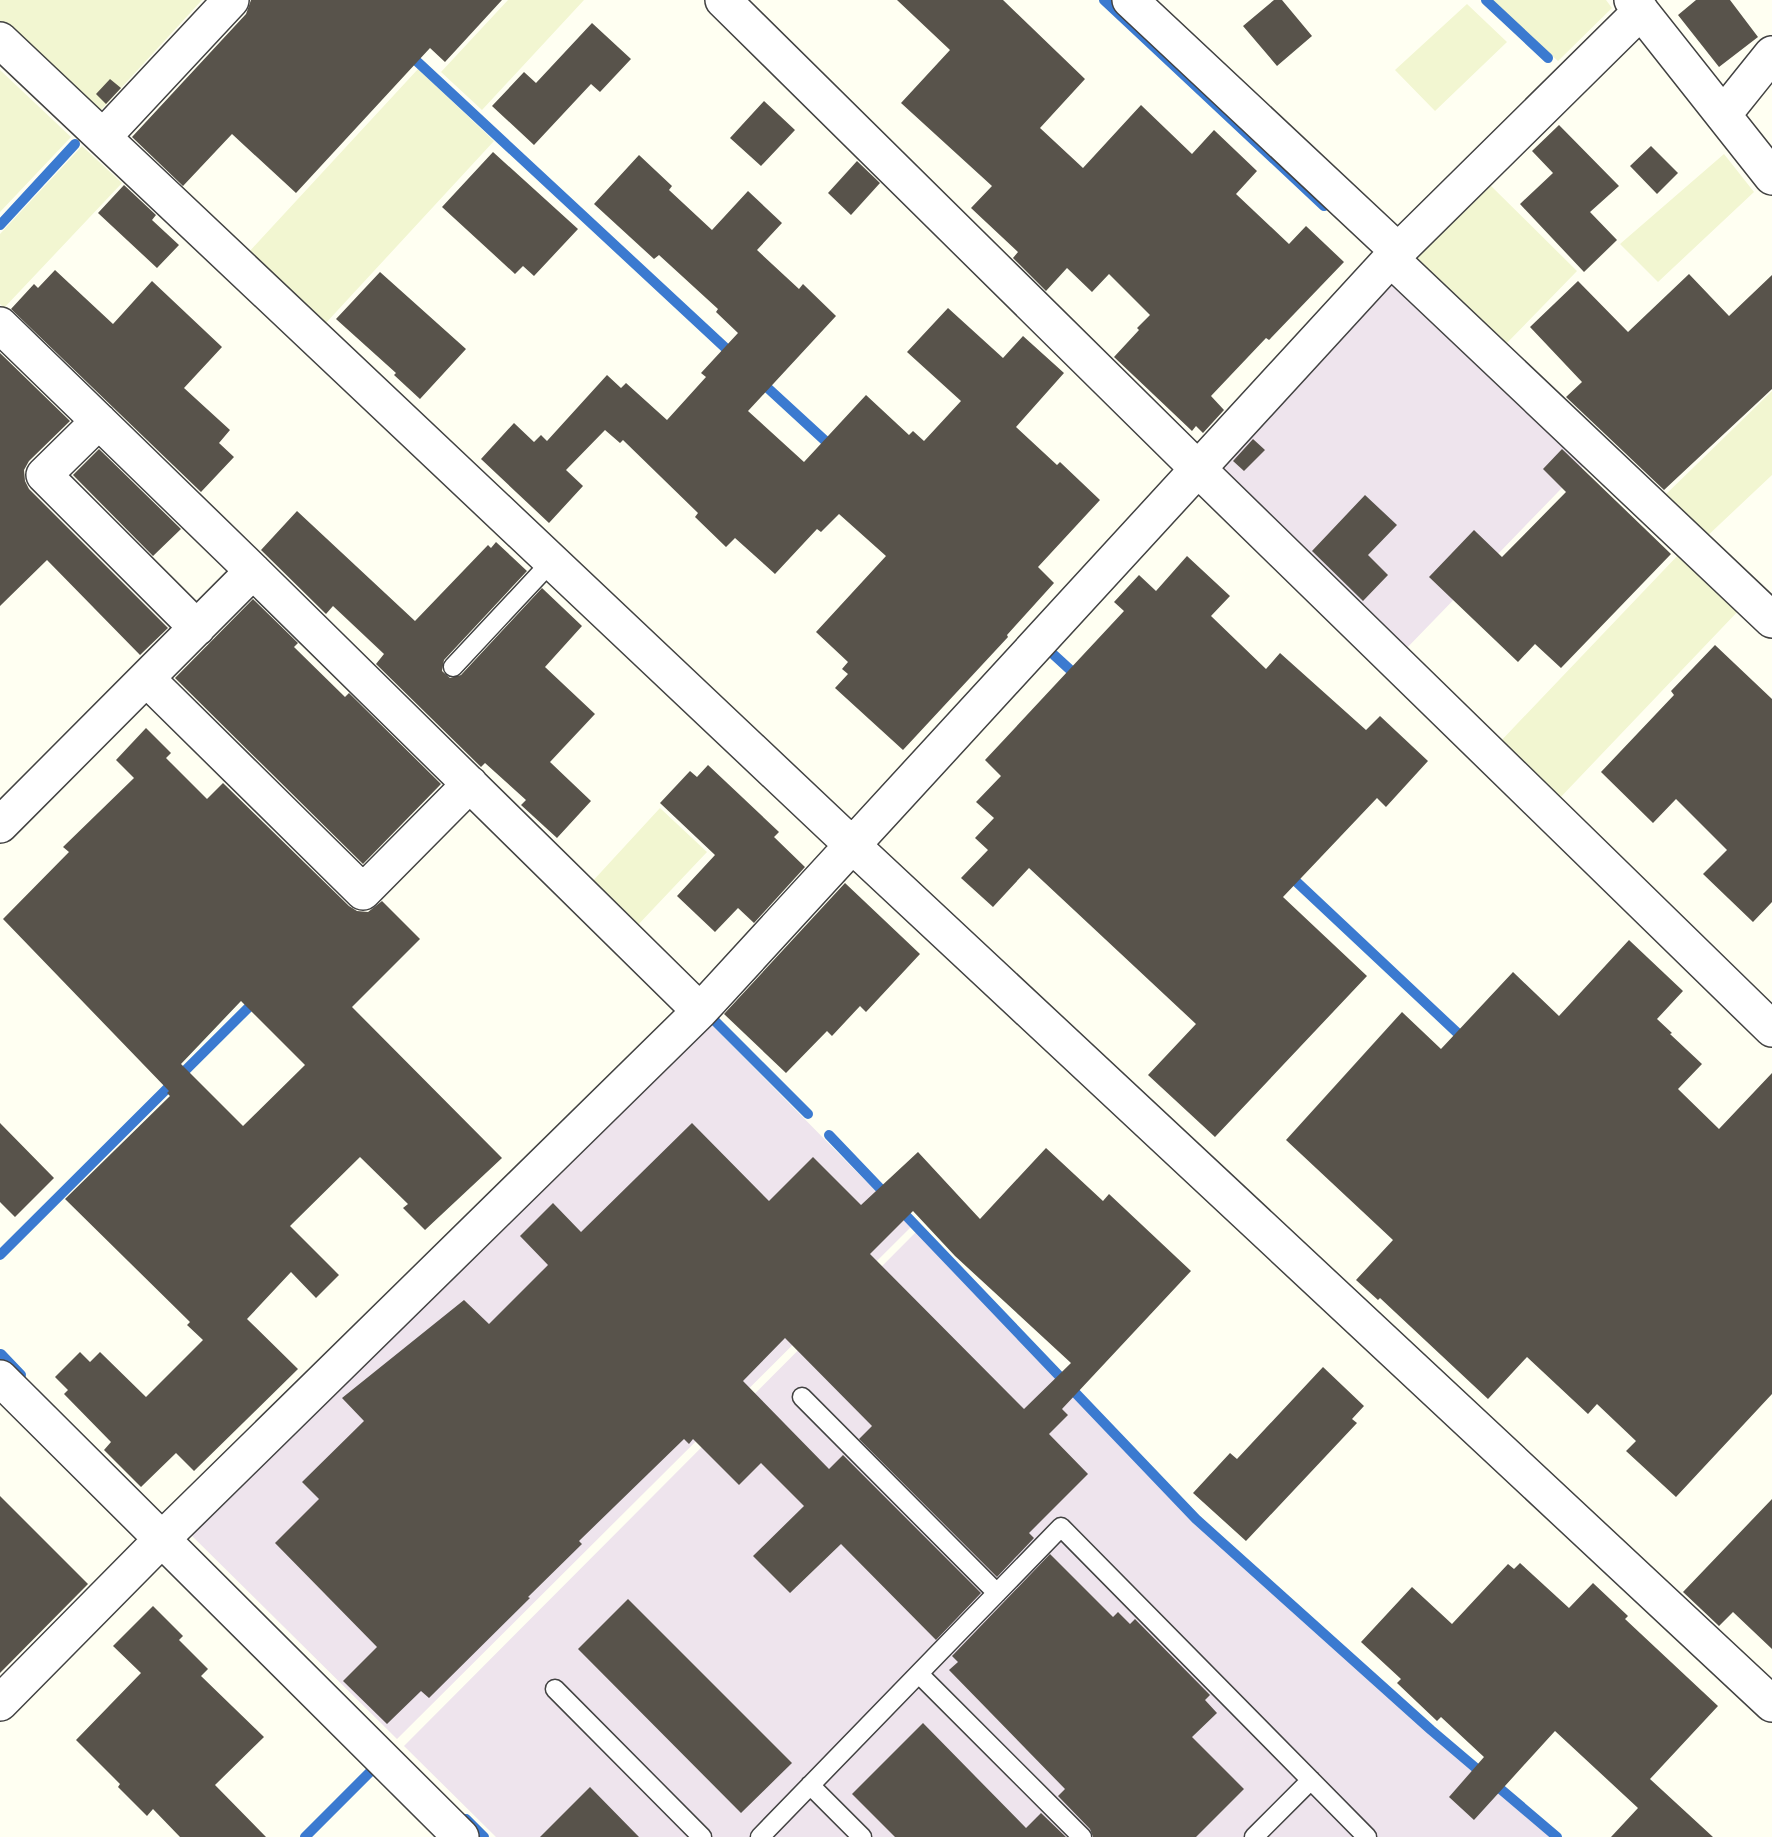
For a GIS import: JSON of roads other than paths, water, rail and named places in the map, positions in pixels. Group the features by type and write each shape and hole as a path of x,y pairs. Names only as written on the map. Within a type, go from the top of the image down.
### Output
{"street":[{"path":"103,136 231,0"},
{"path":"723,0 1772,1029"},
{"path":"1129,0 1772,620"},
{"path":"0,1703 162,1539 700,1011 1395,255 1636,6 1772,177"},
{"path":"0,40 852,844 1772,1704"},
{"path":"1723,115 1772,54"},
{"path":"0,325 700,1011"},
{"path":"99,421 44,475 197,628"},
{"path":"0,825 253,571"},
{"path":"147,679 363,892 470,784"},
{"path":"0,1378 461,1837"}],"lane":[{"path":"453,667 552,561"},
{"path":"802,1397 997,1593"},
{"path":"761,1837 1061,1527 1367,1837"},
{"path":"919,1674 1082,1837"},
{"path":"555,1689 702,1837"},
{"path":"1254,1837 1311,1780"},
{"path":"810,1785 862,1837"}],"waterway":[{"path":"1104,0 1324,206"},
{"path":"1486,0 1548,58"},
{"path":"409,54 733,355"},
{"path":"0,225 75,144"},
{"path":"760,381 833,448"},
{"path":"1054,655 1078,677"},
{"path":"1286,872 1466,1041"},
{"path":"0,1255 258,998"},
{"path":"714,1020 808,1114"},
{"path":"829,1135 1196,1519 1431,1730 1557,1837"},
{"path":"1,1354 21,1375"},
{"path":"305,1837 371,1771"},
{"path":"466,1819 484,1837"}]}
